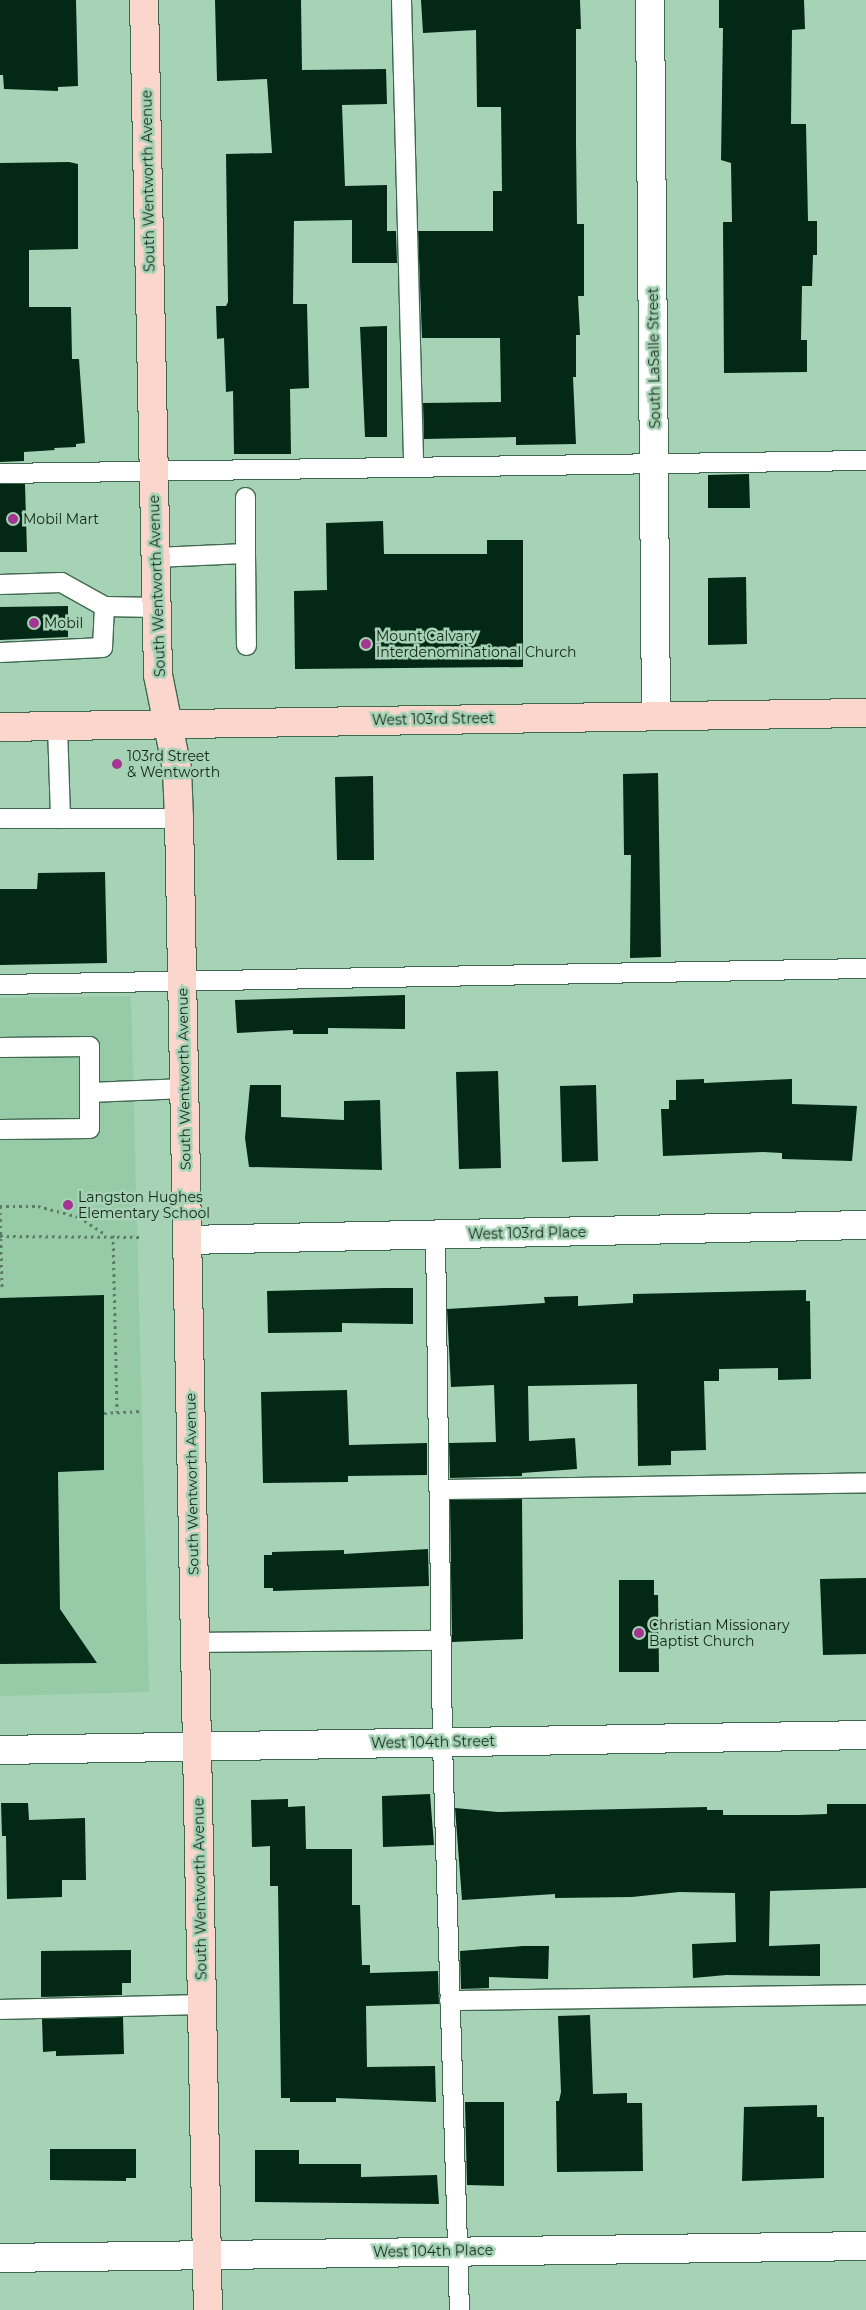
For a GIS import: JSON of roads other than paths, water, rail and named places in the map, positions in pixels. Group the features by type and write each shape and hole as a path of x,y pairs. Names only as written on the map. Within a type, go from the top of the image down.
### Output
{"street":[{"name":"South Wentworth Avenue","path":"144,0 158,675 178,769 208,2310"},
{"name":"South LaSalle Street","path":"650,0 656,716"},
{"name":"West 103rd Street","path":"0,727 866,713"},
{"name":"West 103rd Place","path":"187,1240 866,1225"},
{"name":"West 104th Street","path":"0,1750 866,1735"},
{"name":"West 104th Place","path":"0,2258 866,2246"}],"lane":[{"path":"401,0 413,467"},
{"path":"0,473 866,460"},
{"path":"245,497 246,644"},
{"path":"155,557 245,553"},
{"path":"0,584 60,582 104,606 156,607"},
{"path":"0,652 102,647 104,606"},
{"path":"57,726 60,818"},
{"path":"0,818 179,818"},
{"path":"0,984 866,968"},
{"path":"0,1047 89,1046 90,1128 0,1129"},
{"path":"89,1092 185,1088"},
{"path":"435,1235 442,1742 459,2310"},
{"path":"438,1489 866,1482"},
{"path":"195,1642 441,1640"},
{"path":"449,2000 866,1994"},
{"path":"0,2008 202,2004"}],"place":[{"name":"Mobil Mart","path":"13,519"},
{"name":"Mobil","path":"34,623"},
{"name":"Mount Calvary Interdenominational Church","path":"366,644"},
{"name":"103rd Street & Wentworth","path":"117,764"},
{"name":"Langston Hughes Elementary School","path":"68,1205"},
{"name":"Christian Missionary Baptist Church","path":"639,1633"}]}
